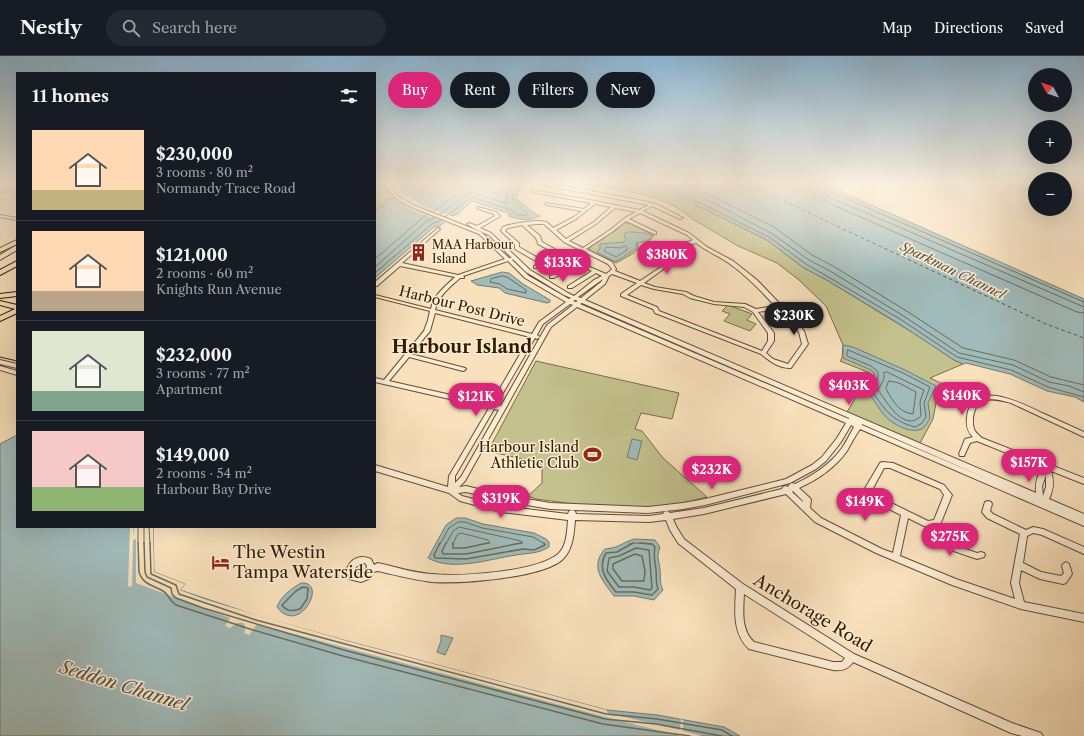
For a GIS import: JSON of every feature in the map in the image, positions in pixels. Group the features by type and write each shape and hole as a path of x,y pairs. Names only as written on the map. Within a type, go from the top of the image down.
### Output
{"highway":[{"path":"0,258 16,248"},
{"path":"0,264 16,256"},
{"path":"0,273 16,264"},
{"path":"0,278 16,270"},
{"path":"0,296 16,294"}],"main road":[{"path":"0,250 16,242"},
{"path":"0,303 16,308"},
{"path":"0,319 16,309"}],"street":[{"path":"436,214 486,238 509,262 534,282 568,301 579,303 615,318 860,424 1042,501 1084,517"},
{"path":"472,230 498,216 494,214"},
{"path":"553,230 559,228 580,214"},
{"path":"566,240 595,223 606,214"},
{"path":"584,249 636,214"},
{"path":"643,214 688,234 696,241 731,262 756,281 802,332 805,344 789,366 770,360 763,353 657,312 655,308 623,295 640,281 652,277 663,267 663,254 669,250 696,241"},
{"path":"671,214 680,218"},
{"path":"0,216 16,219"},
{"path":"626,219 655,234"},
{"path":"452,221 477,227 490,234 516,260 545,283 574,297 579,303"},
{"path":"451,491 452,476 533,336 545,319 589,286 607,276 614,269 610,263 566,240 542,222 506,226 503,231 517,244 518,248 543,263"},
{"path":"524,225 538,237 540,243 576,263 607,276"},
{"path":"376,284 438,229"},
{"path":"536,267 558,253"},
{"path":"385,382 408,356 427,331 434,304 441,293 459,277 516,260"},
{"path":"552,277 576,263"},
{"path":"399,264 459,277"},
{"path":"570,287 596,271"},
{"path":"612,272 640,281 654,288 684,293 700,300 714,303 745,306 755,311 771,332 771,341 763,353"},
{"path":"451,491 463,479 544,335 553,322 604,283 607,276"},
{"path":"589,286 596,289"},
{"name":"Harbour Post Drive","path":"376,296 433,312 533,336 544,335"},
{"path":"755,311 780,307"},
{"path":"537,330 544,335"},
{"path":"408,356 463,369"},
{"path":"0,362 16,366"},
{"path":"516,367 526,369"},
{"path":"0,368 16,373"},
{"path":"376,380 503,409"},
{"path":"1084,435 1013,402 1001,398 987,396 978,399 973,408 971,429 976,438 1047,468 1084,481"},
{"path":"376,468 451,491 460,498 501,509 572,517 649,519 705,502 784,482 814,467 824,459 839,440 851,420"},
{"path":"451,491 466,489 503,498 572,508 648,510 667,513 704,511 790,489 810,480 832,464 844,450 860,424"},
{"path":"962,454 967,441 976,438"},
{"path":"882,465 891,465 942,487 948,495 937,523 927,524 905,514 874,498 868,490 882,465"},
{"path":"1042,501 1049,493 1051,479 1047,468"},
{"path":"1047,468 1041,474 1038,489 1042,501 1084,523"},
{"path":"784,482 799,503 808,508 814,516 824,523 896,558 955,582 1021,605 1084,618"},
{"path":"844,501 866,512 874,498"},
{"path":"988,504 986,512 990,516 1026,533"},
{"path":"371,569 378,567 432,578 502,575 535,568 551,562 561,556 568,546 572,508"},
{"name":"Anchorage Road","path":"667,513 681,541 740,587 851,657 1011,728 1038,736"},
{"path":"896,558 905,514"},
{"path":"933,524 943,531 948,546 977,556 981,555"},
{"path":"1021,605 1015,583 1024,534 1033,530 1043,532 1084,551"},
{"path":"1018,565 1040,575 1063,580 1068,574 1066,566"},
{"path":"740,587 741,628 743,637 747,643 752,646 833,666 842,667 847,664 851,657"}],"shaded area":[{"path":"685,214 714,214 767,240 804,268 825,279 920,337 954,360 963,364 930,378 943,384 937,398 933,419 920,443 847,412 870,373 840,361 842,358 843,345 826,306 799,280 777,263 738,246"},
{"path":"624,223 632,223 654,236 650,240 638,243 638,249 634,253 616,263 589,250 590,247"},
{"path":"728,305 752,314 747,320 756,324 750,331 724,321 730,314 722,311"},
{"path":"536,361 679,393 672,419 641,413 635,429 642,431 663,458 707,497 678,504 648,508 589,506 536,499 528,496 542,483 542,465 488,451"}],"water":[{"path":"376,214 458,214 451,216 440,226 434,227 376,277"},
{"path":"511,214 535,214 540,216 536,218 524,219 508,216"},
{"name":"Sparkman Channel","path":"714,214 891,214 1084,299 1084,402 1075,397 1047,391 1010,374 966,363 963,364 954,360 898,323 804,268 767,240"},
{"path":"625,233 644,233 652,236 648,241 636,243 637,248 617,261 614,261 597,252 600,249 600,244 624,242 626,240 624,235"},
{"path":"502,272 509,273 523,284 550,300 550,302 547,303 505,293 499,288 477,285 471,281"},
{"path":"843,345 853,347 905,370 936,386 928,403 930,418 926,425 919,430 909,430 899,426 886,417 867,392 875,374 871,370 843,358"},
{"name":"Seddon Channel","path":"16,436 16,528 153,528 154,572 185,584 180,590 258,616 607,710 657,715 724,727 740,736 0,736 0,444"},
{"path":"632,439 642,441 637,460 627,457"},
{"path":"456,518 465,518 483,524 534,533 546,539 549,542 549,547 537,552 460,564 448,564 428,558 446,525"},
{"path":"635,539 655,540 660,547 658,557 663,590 654,600 634,596 614,596 599,574 598,562 605,549"},
{"path":"301,583 309,585 312,590 312,598 308,606 302,612 294,616 285,614 277,607 281,599"},
{"path":"441,635 453,638 445,655 437,652 441,641"}],"pier":[{"path":"422,214 445,214 454,217 446,223"},
{"path":"130,528 133,528 133,537 134,528 153,528 154,572 185,584 180,590 206,600 347,641 607,710 607,713 616,716 680,730 681,719 683,720 683,731 702,736 681,736 613,719 257,624 249,635 244,633 246,628 243,623 237,623 230,628 225,626 230,618 136,583 136,539 133,540 132,586 128,587"}],"ferry route":[{"path":"811,214 1046,324 1084,338"}],"tram line":[{"path":"0,357 16,361"}],"place":[{"name":"MAA Harbour Island","path":"419,252"},
{"name":"Harbour Island Athletic Club","path":"592,455"},
{"name":"The Westin Tampa Waterside","path":"220,562"}],"district":[{"name":"Harbour Island","path":"462,347"}]}
